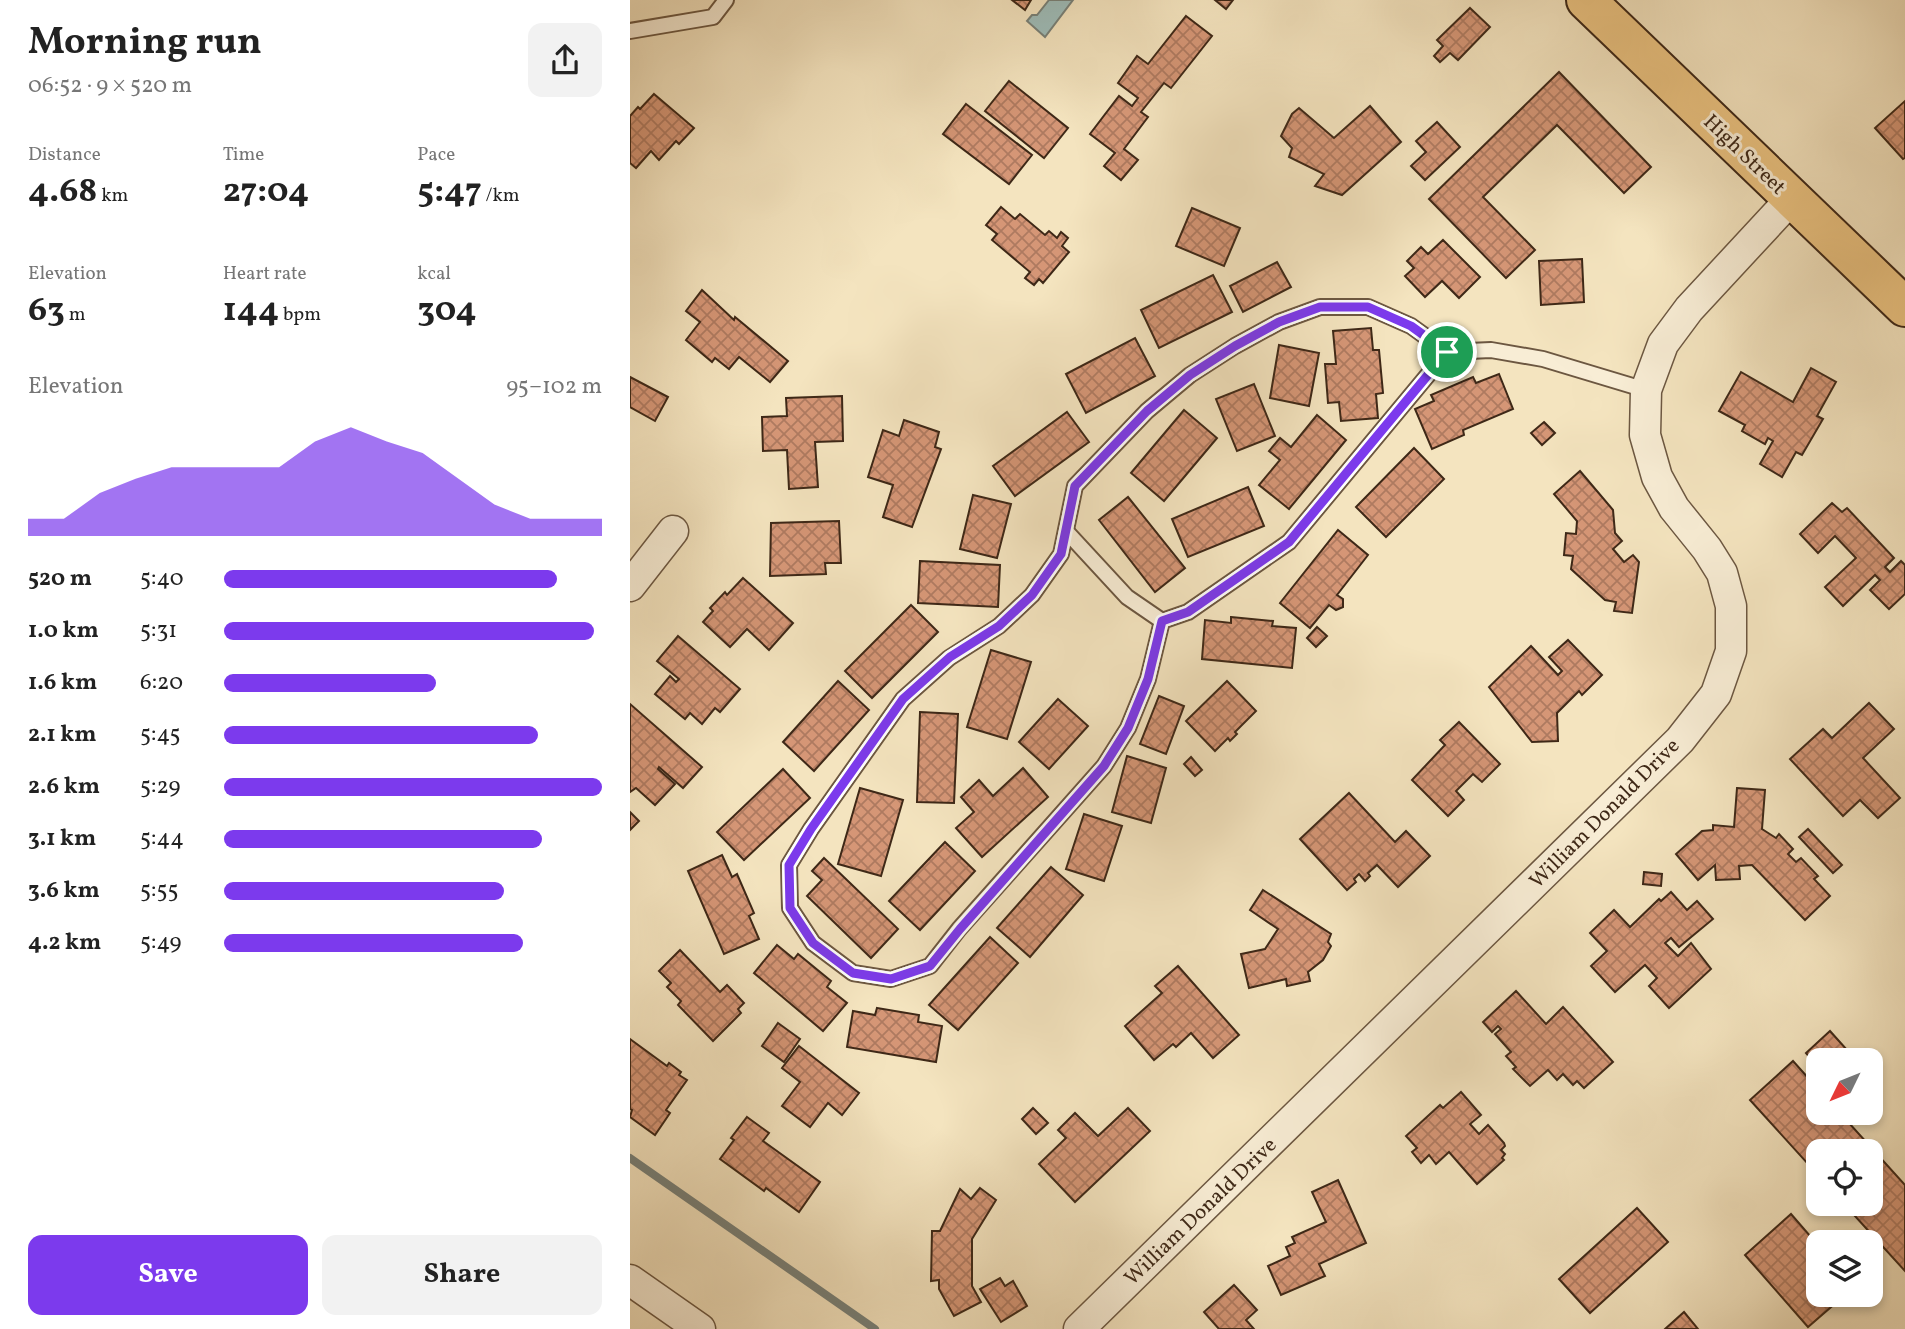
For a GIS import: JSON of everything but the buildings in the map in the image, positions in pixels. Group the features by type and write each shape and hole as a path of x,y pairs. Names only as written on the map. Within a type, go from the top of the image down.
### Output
{"highway":[{"name":"High Street","path":"1586,0 1905,307"}],"street":[{"name":"William Donald Drive","path":"1079,1329 1680,740 1716,694 1731,651 1731,606 1723,573 1674,508 1657,477 1644,435 1646,390 1663,344 1689,309 1791,199"},
{"path":"630,586 673,531"},
{"path":"630,1280 700,1329"}],"lane":[{"path":"630,31 713,17 726,0"},
{"path":"1162,621 1148,679 1128,728 1104,766 930,966 891,979 853,973 813,943 790,908 789,865 811,829 903,699 950,657 999,626 1032,595 1061,554 1075,486 1147,411 1190,375 1279,322 1320,307 1368,307 1411,326 1447,352 1490,350 1542,359 1646,390"},
{"path":"1162,621 1188,612 1289,542 1447,352"},
{"path":"1066,531 1127,597 1162,621"}],"water":[{"path":"1049,0 1073,0 1045,37 1027,21 1032,15 1037,15"}],"waterway":[{"path":"630,1158 875,1329"}],"route":[{"path":"1320,307 1368,307 1411,326 1447,352 1289,542 1188,612 1162,621 1148,679 1128,728 1104,766 930,966 891,979 853,973 813,943 790,908 789,865 811,829 903,699 950,657 999,626 1032,595 1061,554 1075,486 1147,411 1190,375 1235,346 1279,322 1320,307"}]}
